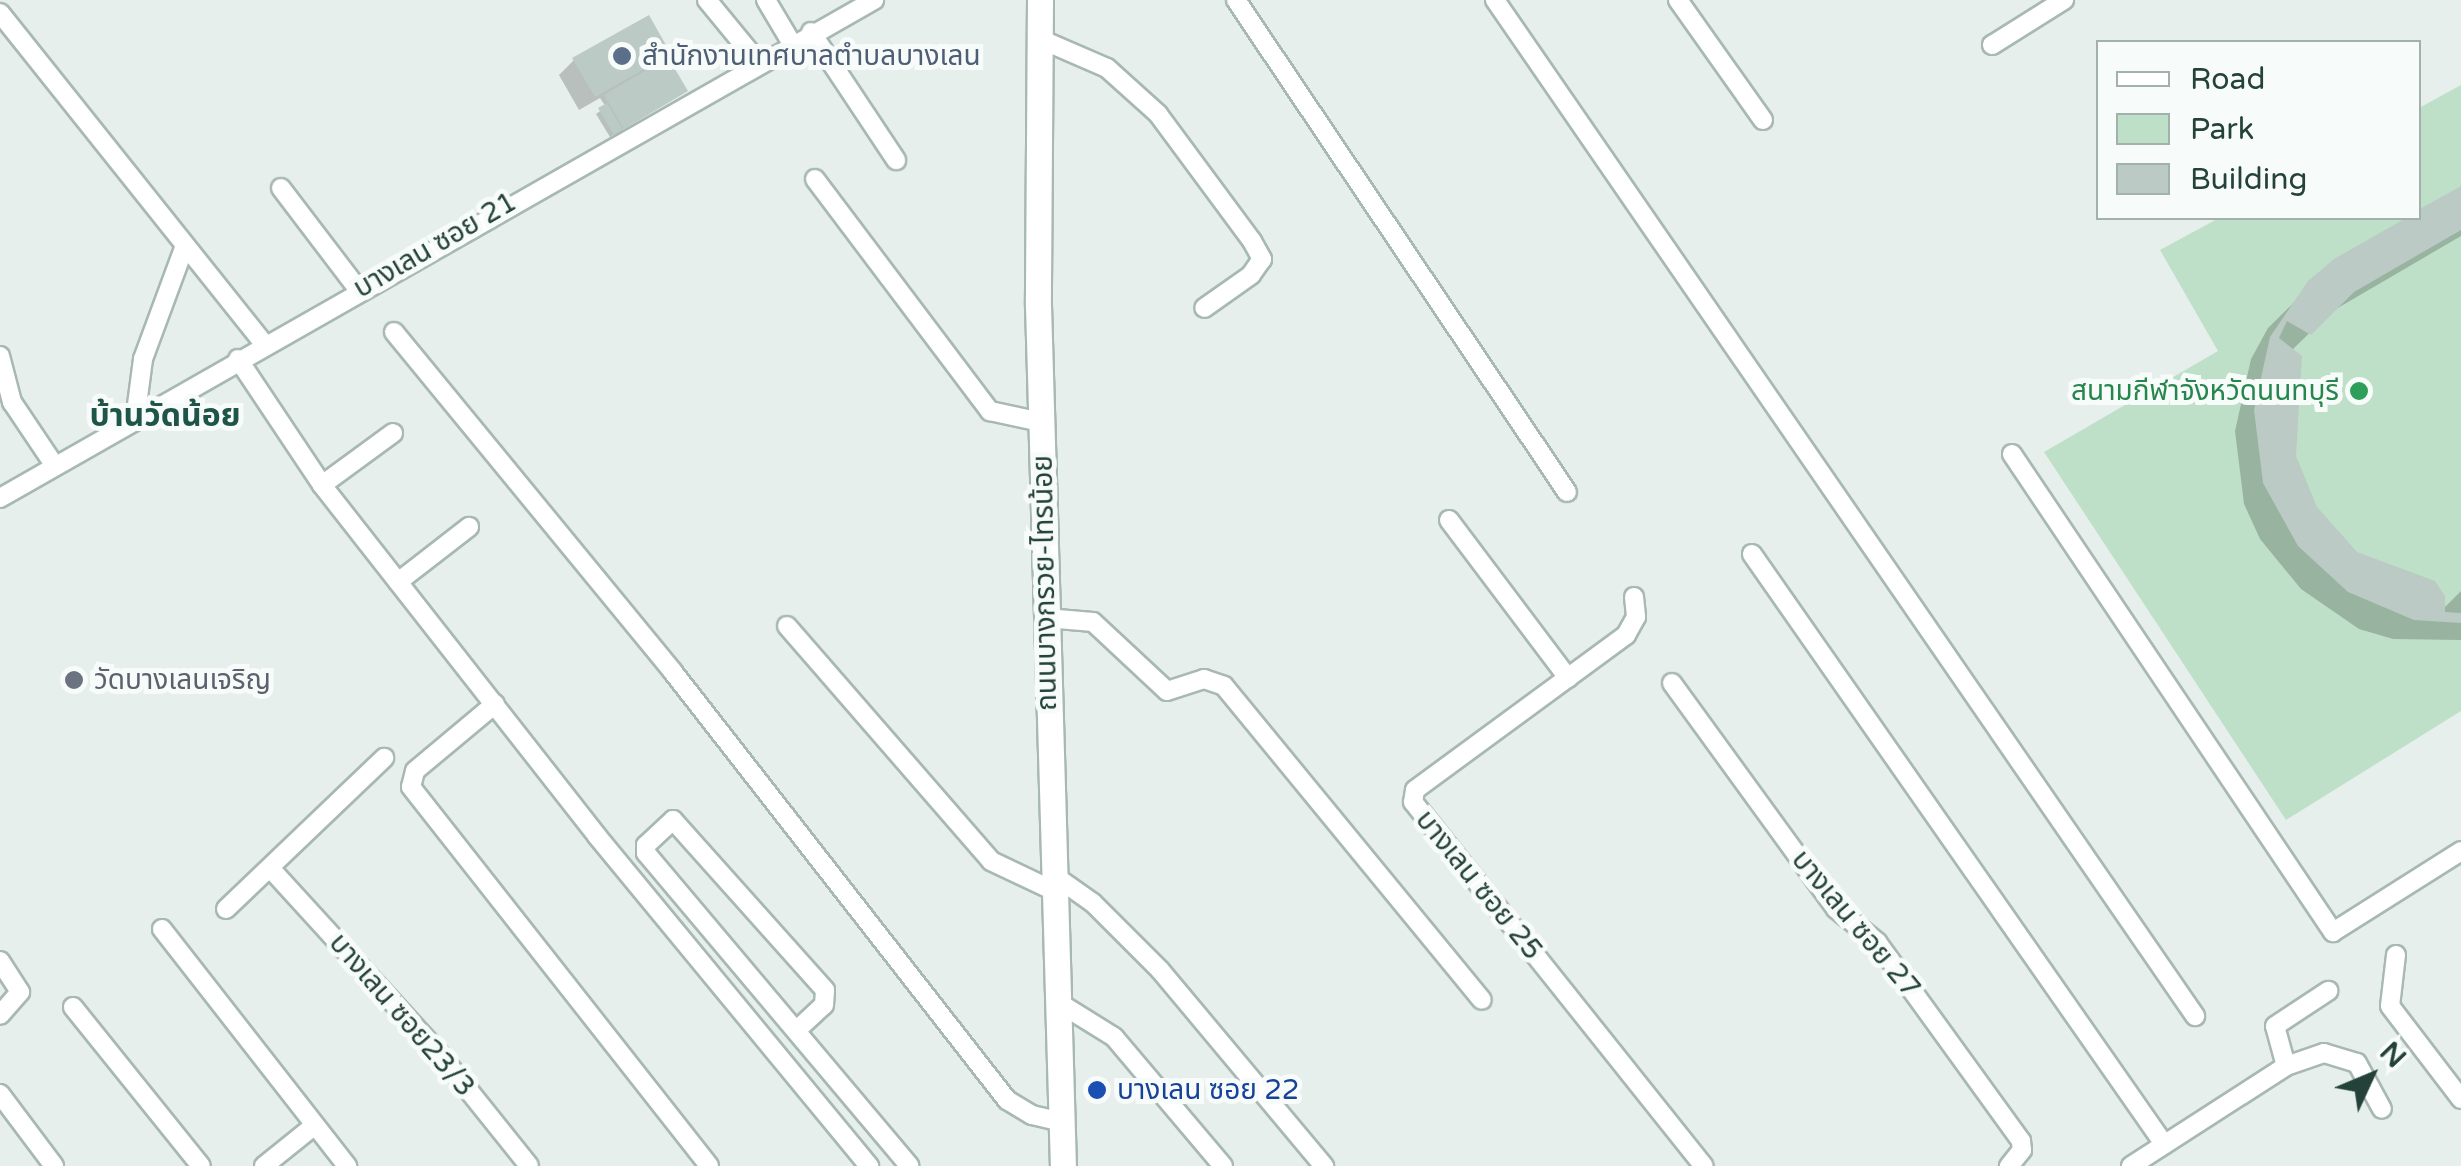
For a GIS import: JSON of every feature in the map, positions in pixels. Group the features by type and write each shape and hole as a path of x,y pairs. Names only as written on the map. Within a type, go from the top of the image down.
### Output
{"main road":[{"name":"ถนนบางกรวย-ไทรน้อย","path":"1040,0 1041,422 1063,1166"}],"street":[{"path":"707,0 758,62"},
{"path":"766,0 791,42"},
{"name":"บางเลน ซอย 21","path":"4,489 54,466 791,42 874,0"},
{"path":"1236,0 1568,492"},
{"path":"1495,0 2196,1016"},
{"path":"1678,0 1763,120"},
{"path":"1992,45 2064,0"},
{"path":"0,14 264,344"},
{"path":"811,32 896,160"},
{"path":"1040,39 1108,68 1158,114 1252,241 1262,259 1204,308"},
{"path":"815,180 990,410 1041,422"},
{"path":"281,188 358,289"},
{"path":"135,420 146,346 184,248"},
{"path":"394,332 673,672 1007,1100 1032,1115 1062,1122"},
{"path":"0,356 6,401 54,466"},
{"path":"238,359 322,485 869,1166"},
{"path":"322,485 393,433"},
{"path":"2012,454 2334,932 2461,851"},
{"path":"1449,520 1568,678"},
{"path":"398,582 469,528"},
{"path":"1752,554 2164,1144"},
{"name":"บางเลน ซอย 25","path":"1634,597 1636,617 1626,636 1415,790 1414,802 1704,1166"},
{"path":"1046,618 1102,628 1167,692 1204,679 1224,686 1482,1000"},
{"path":"787,626 991,860 1052,882 1093,903 1160,970 1324,1166"},
{"name":"บางเลน ซอย 27","path":"1672,683 1836,909 1877,942 2021,1140 2022,1150 2009,1166"},
{"path":"496,704 415,771 411,786 708,1166"},
{"path":"226,908 384,758"},
{"path":"798,1029 824,1005 825,990 674,820 646,845 646,853 910,1166"},
{"name":"บางเลน ซอย23/3","path":"270,868 437,1050 529,1166"},
{"path":"162,929 347,1166"},
{"path":"2396,955 2390,1006 2461,1099"},
{"path":"0,961 20,992 0,1014"},
{"path":"2286,1066 2275,1026 2328,990"},
{"path":"1056,1000 1114,1037 1223,1166"},
{"path":"73,1006 201,1166"},
{"path":"2132,1166 2286,1066 2324,1053 2343,1055 2357,1063 2382,1109"},
{"path":"0,1094 49,1164"},
{"path":"264,1166 315,1125"}],"green space":[{"path":"2461,85 2461,711 2286,820 2044,452 2218,351 2160,250 2215,220 2421,220 2421,107"}],"building":[{"name":"สำนักงานเทศบาลตำบลบางเลน","path":"649,15 671,54 595,97 572,58"},
{"path":"668,57 688,91 624,129 604,95"},
{"path":"607,103 623,130 614,135 598,108"},
{"path":"2461,186 2461,230 2354,292 2311,335 2287,321 2279,338 2302,356 2296,456 2317,507 2357,552 2435,581 2445,596 2445,612 2461,613 2461,623 2414,620 2348,592 2298,546 2263,483 2254,410 2270,337 2308,281 2334,259 2402,220 2421,220 2421,208"}],"place":[{"name":"สำนักงานเทศบาลตำบลบางเลน","path":"622,56"},
{"name":"สนามกีฬาจังหวัดนนทบุรี","path":"2359,391"},
{"name":"วัดบางเลนเจริญ","path":"74,680"},
{"name":"บางเลน ซอย 22","path":"1097,1090"}],"district":[{"name":"บ้านวัดน้อย","path":"165,416"}]}
